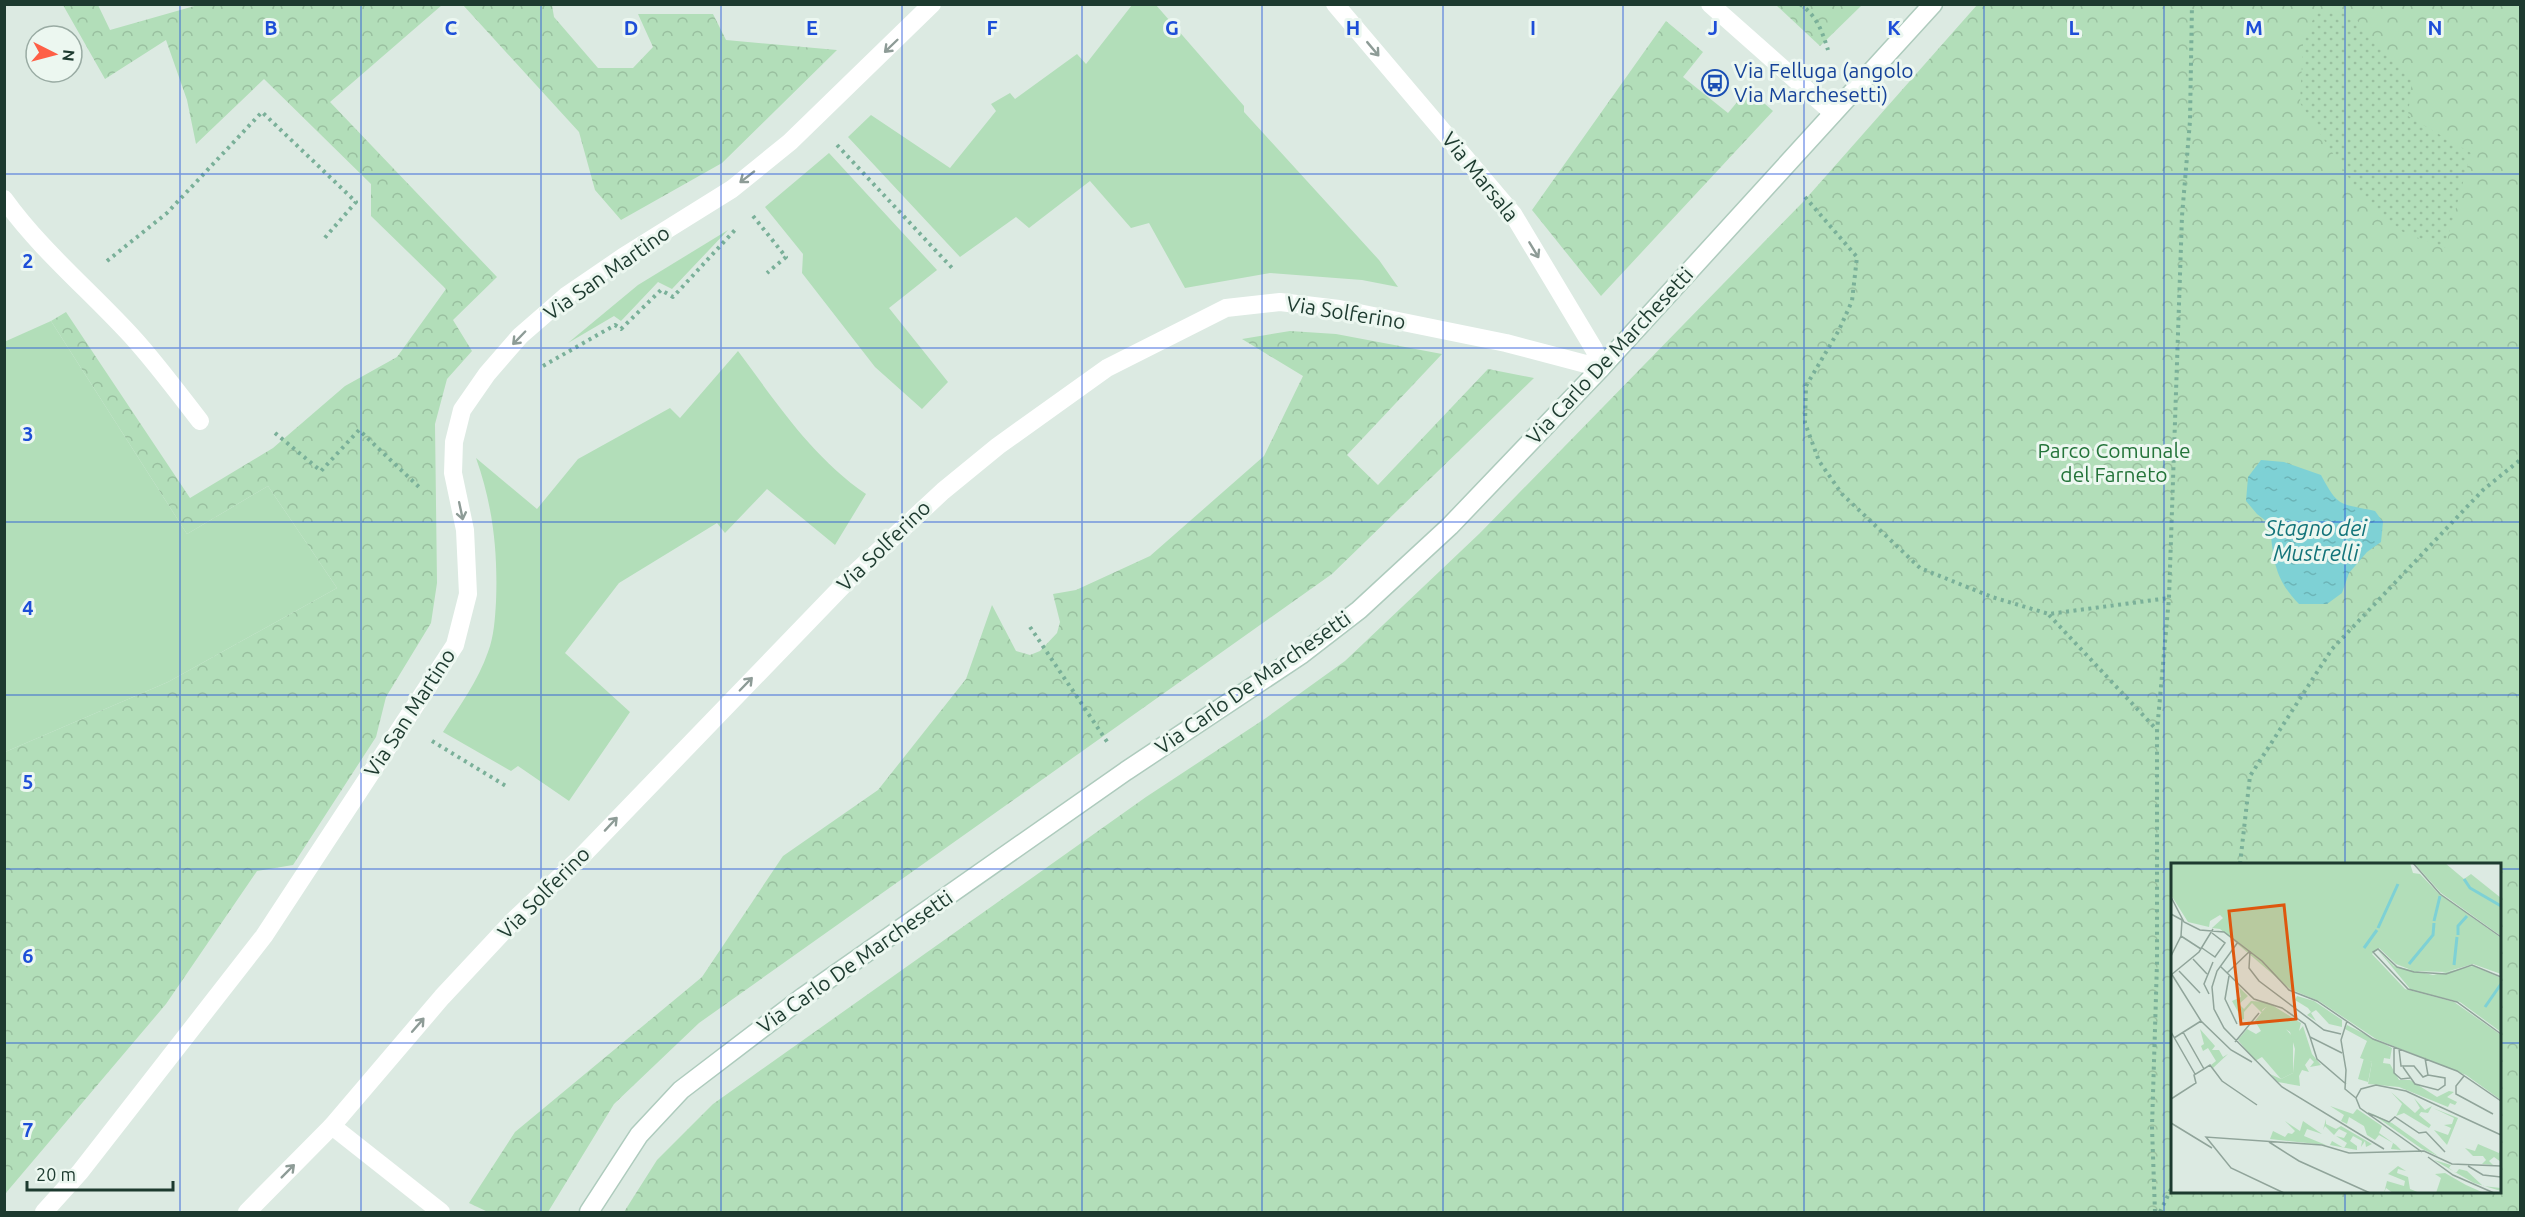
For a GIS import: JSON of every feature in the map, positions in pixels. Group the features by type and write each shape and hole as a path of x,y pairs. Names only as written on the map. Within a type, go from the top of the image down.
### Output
{"street":[{"name":"Via San Martino","path":"44,1212 80,1172 264,936 455,645 468,594 465,530 453,473 454,442 462,411 487,374 520,336 566,296 622,257 732,189 790,142 932,4"},
{"name":"Via Marsala","path":"1335,4 1513,214 1594,349 1601,368"},
{"path":"1710,4 1833,113"},
{"name":"Via Carlo De Marchesetti","path":"589,1212 639,1135 681,1090 803,997 1126,771 1302,654 1359,610 1450,526 1601,368 1933,4"},
{"path":"4,199 20,221 137,342 200,421"},
{"name":"Via Solferino","path":"247,1212 332,1126 442,997 490,946 581,857 857,571 943,491 998,446 1107,368 1226,308 1280,302 1339,309 1506,343 1601,368"},
{"path":"332,1126 441,1212"}],"path":[{"path":"1800,4 1809,10 1821,27 1828,50"},
{"path":"2158,1212 2152,1127 2158,940 2157,731 2169,598 2182,216 2190,121 2192,4"},
{"path":"76,281 108,260 167,213 262,112 356,202 322,241"},
{"path":"830,138 953,269"},
{"path":"1803,194 1857,257 1852,301 1839,330 1806,386 1805,423 1819,461 1842,494 1920,568 1992,597 2049,615 2169,598"},
{"path":"748,210 786,257 767,273"},
{"path":"535,371 615,325 621,329 661,290 673,297 736,227"},
{"path":"275,433 321,471 359,430 425,492"},
{"path":"2240,863 2250,776 2332,649 2483,490 2520,460"},
{"path":"2049,615 2157,731"},
{"path":"1030,627 1126,771"},
{"path":"429,739 506,786"},
{"path":"2158,1212 2171,1189"}],"green space":[{"path":"63,5 98,5 110,30 198,5 442,5 330,102 497,277 453,320 472,351 447,379 435,424 437,583 431,623 386,697 376,737 293,865 257,871 166,1004 5,1194 5,752 168,682 337,588 268,486 187,534 51,321 66,312 190,498 273,448 345,386 397,357 446,289 371,216 371,184 264,79 196,144 187,100 166,40 105,79 84,42 84,24 74,24"},
{"path":"463,5 552,5 554,17 598,68 633,68 653,47 638,14 713,14 726,40 837,50 722,163 621,220 595,190 579,132"},
{"path":"1132,5 1156,5 1244,106 1244,112 1379,260 1398,287 1362,280 1270,273 1185,288 1149,223 1131,228 1090,181 1029,228 1016,217 960,257 848,137 871,115 950,168 996,111 991,104 1010,93 1015,99 1077,54 1086,64"},
{"path":"1776,5 1862,5 1820,46"},
{"name":"Parco Comunale del Farneto","path":"1977,5 2520,5 2520,1212 624,1212 657,1160 713,1104 1146,797 1266,718 1345,661 1480,533 1803,202"},
{"path":"2317,10 2351,14 2412,80 2408,116 2471,153 2445,248 2403,232 2362,198 2300,103 2303,43"},
{"path":"1666,21 1703,52 1683,77 1728,113 1748,89 1773,111 1601,296 1532,210"},
{"path":"829,153 937,270 889,308 948,382 922,409 875,367 802,273 803,254 765,207"},
{"path":"728,230 672,289 658,282 621,321 614,316 568,343 638,285"},
{"path":"51,321 187,534 268,486 337,588 168,682 5,752 4,342"},
{"path":"1290,331 1336,334 1442,354 1347,455 1378,485 1488,369 1534,378 1332,574 699,1023 614,1104 548,1212 488,1212 469,1203 515,1132 702,977 783,856 878,790 966,679 992,605 1016,651 1030,655 1040,651 1057,633 1060,622 1053,594 1076,590 1150,556 1264,456 1303,376 1242,339"},
{"path":"738,351 812,446 866,494 835,545 767,489 725,533 717,523 619,583 565,653 630,712 569,801 518,766 511,771 443,732 468,694 484,663 494,627 495,547 487,494 476,458 537,509 578,459 670,408 680,418"}],"water":[{"name":"Stagno dei Mustrelli","path":"2261,460 2284,462 2321,475 2332,494 2342,503 2375,511 2383,522 2381,542 2367,552 2349,573 2342,593 2327,604 2299,604 2284,586 2276,567 2270,524 2246,501 2248,477"}],"place":[{"name":"Via Felluga (angolo Via Marchesetti)","path":"1715,83"}]}
